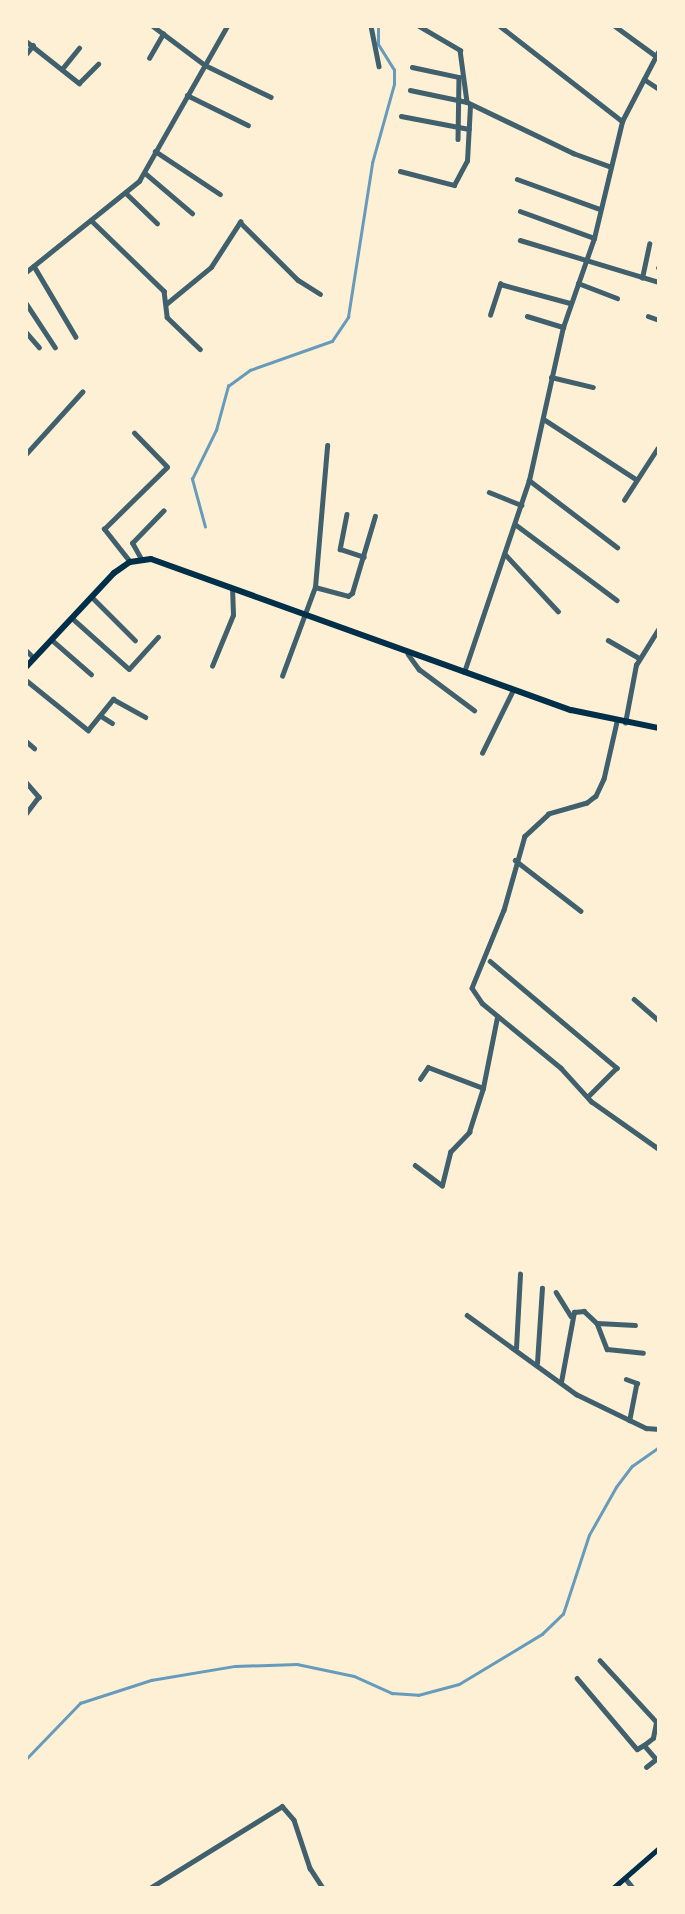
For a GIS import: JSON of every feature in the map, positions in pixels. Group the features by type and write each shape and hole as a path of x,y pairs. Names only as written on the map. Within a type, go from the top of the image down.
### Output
{"main road":[{"path":"26,667 92,596 130,562 141,559 513,690 617,722 659,728"},
{"path":"613,1888 659,1848"}],"street":[{"path":"153,26 205,65 271,97"},
{"path":"26,272 127,194 145,173 227,26"},
{"path":"372,26 380,66"},
{"path":"400,171 454,185 466,169 469,104 460,50 419,26"},
{"path":"500,26 622,121"},
{"path":"464,672 528,480 545,420 550,376 570,303 594,238 609,166 622,121 657,53 615,26"},
{"path":"149,58 163,34"},
{"path":"26,41 80,84 98,64"},
{"path":"26,54 33,45"},
{"path":"62,69 79,48"},
{"path":"412,67 459,77 461,100 458,139"},
{"path":"644,79 659,89"},
{"path":"410,90 461,100 609,166"},
{"path":"187,95 248,125"},
{"path":"401,116 469,129"},
{"path":"155,151 220,194"},
{"path":"145,173 192,213"},
{"path":"516,179 600,209"},
{"path":"127,194 157,223"},
{"path":"520,211 594,238"},
{"path":"91,220 164,291 167,317 200,349"},
{"path":"166,304 211,267 240,222 298,280 320,294"},
{"path":"520,240 659,282"},
{"path":"642,278 649,244"},
{"path":"34,266 76,337"},
{"path":"578,283 617,298"},
{"path":"490,315 500,284 570,303"},
{"path":"26,303 55,347"},
{"path":"527,316 563,327"},
{"path":"649,316 659,320"},
{"path":"26,332 39,347"},
{"path":"550,376 593,387"},
{"path":"26,454 82,392"},
{"path":"545,420 636,479"},
{"path":"130,562 104,528 167,467 134,433"},
{"path":"282,676 316,587 327,446"},
{"path":"624,500 636,479 648,468 657,449"},
{"path":"528,480 617,547"},
{"path":"489,492 520,505"},
{"path":"141,559 132,543 163,511"},
{"path":"346,514 340,549 364,557"},
{"path":"316,587 350,595 375,516"},
{"path":"515,524 617,600"},
{"path":"505,554 558,611"},
{"path":"212,666 233,615 232,590"},
{"path":"92,596 135,640"},
{"path":"72,618 129,669 159,637"},
{"path":"625,724 639,658 659,628"},
{"path":"608,639 639,658"},
{"path":"51,640 90,674"},
{"path":"26,650 34,658"},
{"path":"408,654 419,669 474,710"},
{"path":"26,680 88,730 113,699 145,717"},
{"path":"482,753 513,690"},
{"path":"101,716 113,723"},
{"path":"617,722 604,779 596,796 537,823 525,836 515,860 504,910 473,981 474,993 497,1017 561,1068 588,1097 659,1149"},
{"path":"26,741 34,748"},
{"path":"26,782 39,797 26,814"},
{"path":"515,860 581,911"},
{"path":"489,961 617,1068 613,1076 588,1097"},
{"path":"634,999 659,1021"},
{"path":"415,1165 442,1185 450,1152 468,1132 483,1088 497,1017"},
{"path":"420,1079 426,1066 483,1088"},
{"path":"516,1348 520,1274"},
{"path":"537,1364 541,1288"},
{"path":"556,1292 571,1316 561,1382"},
{"path":"571,1316 584,1311 597,1323 607,1349 643,1353"},
{"path":"467,1315 561,1382 629,1420 659,1429"},
{"path":"597,1323 635,1325"},
{"path":"626,1379 638,1383 629,1420"},
{"path":"577,1678 637,1749 645,1745 653,1738 656,1722 600,1661"},
{"path":"645,1745 657,1758 646,1768"},
{"path":"150,1888 282,1806 294,1820 310,1868 323,1888"},
{"path":"625,1878 633,1888"}],"waterway":[{"path":"205,527 192,479 216,430 228,386 250,370 332,341 348,317 372,163 394,84 394,70 378,44 378,26"},
{"path":"26,1759 80,1703 151,1680 235,1666 297,1664 354,1676 392,1693 418,1695 459,1684 542,1634 563,1614 589,1535 616,1487 632,1466 659,1447"}]}
